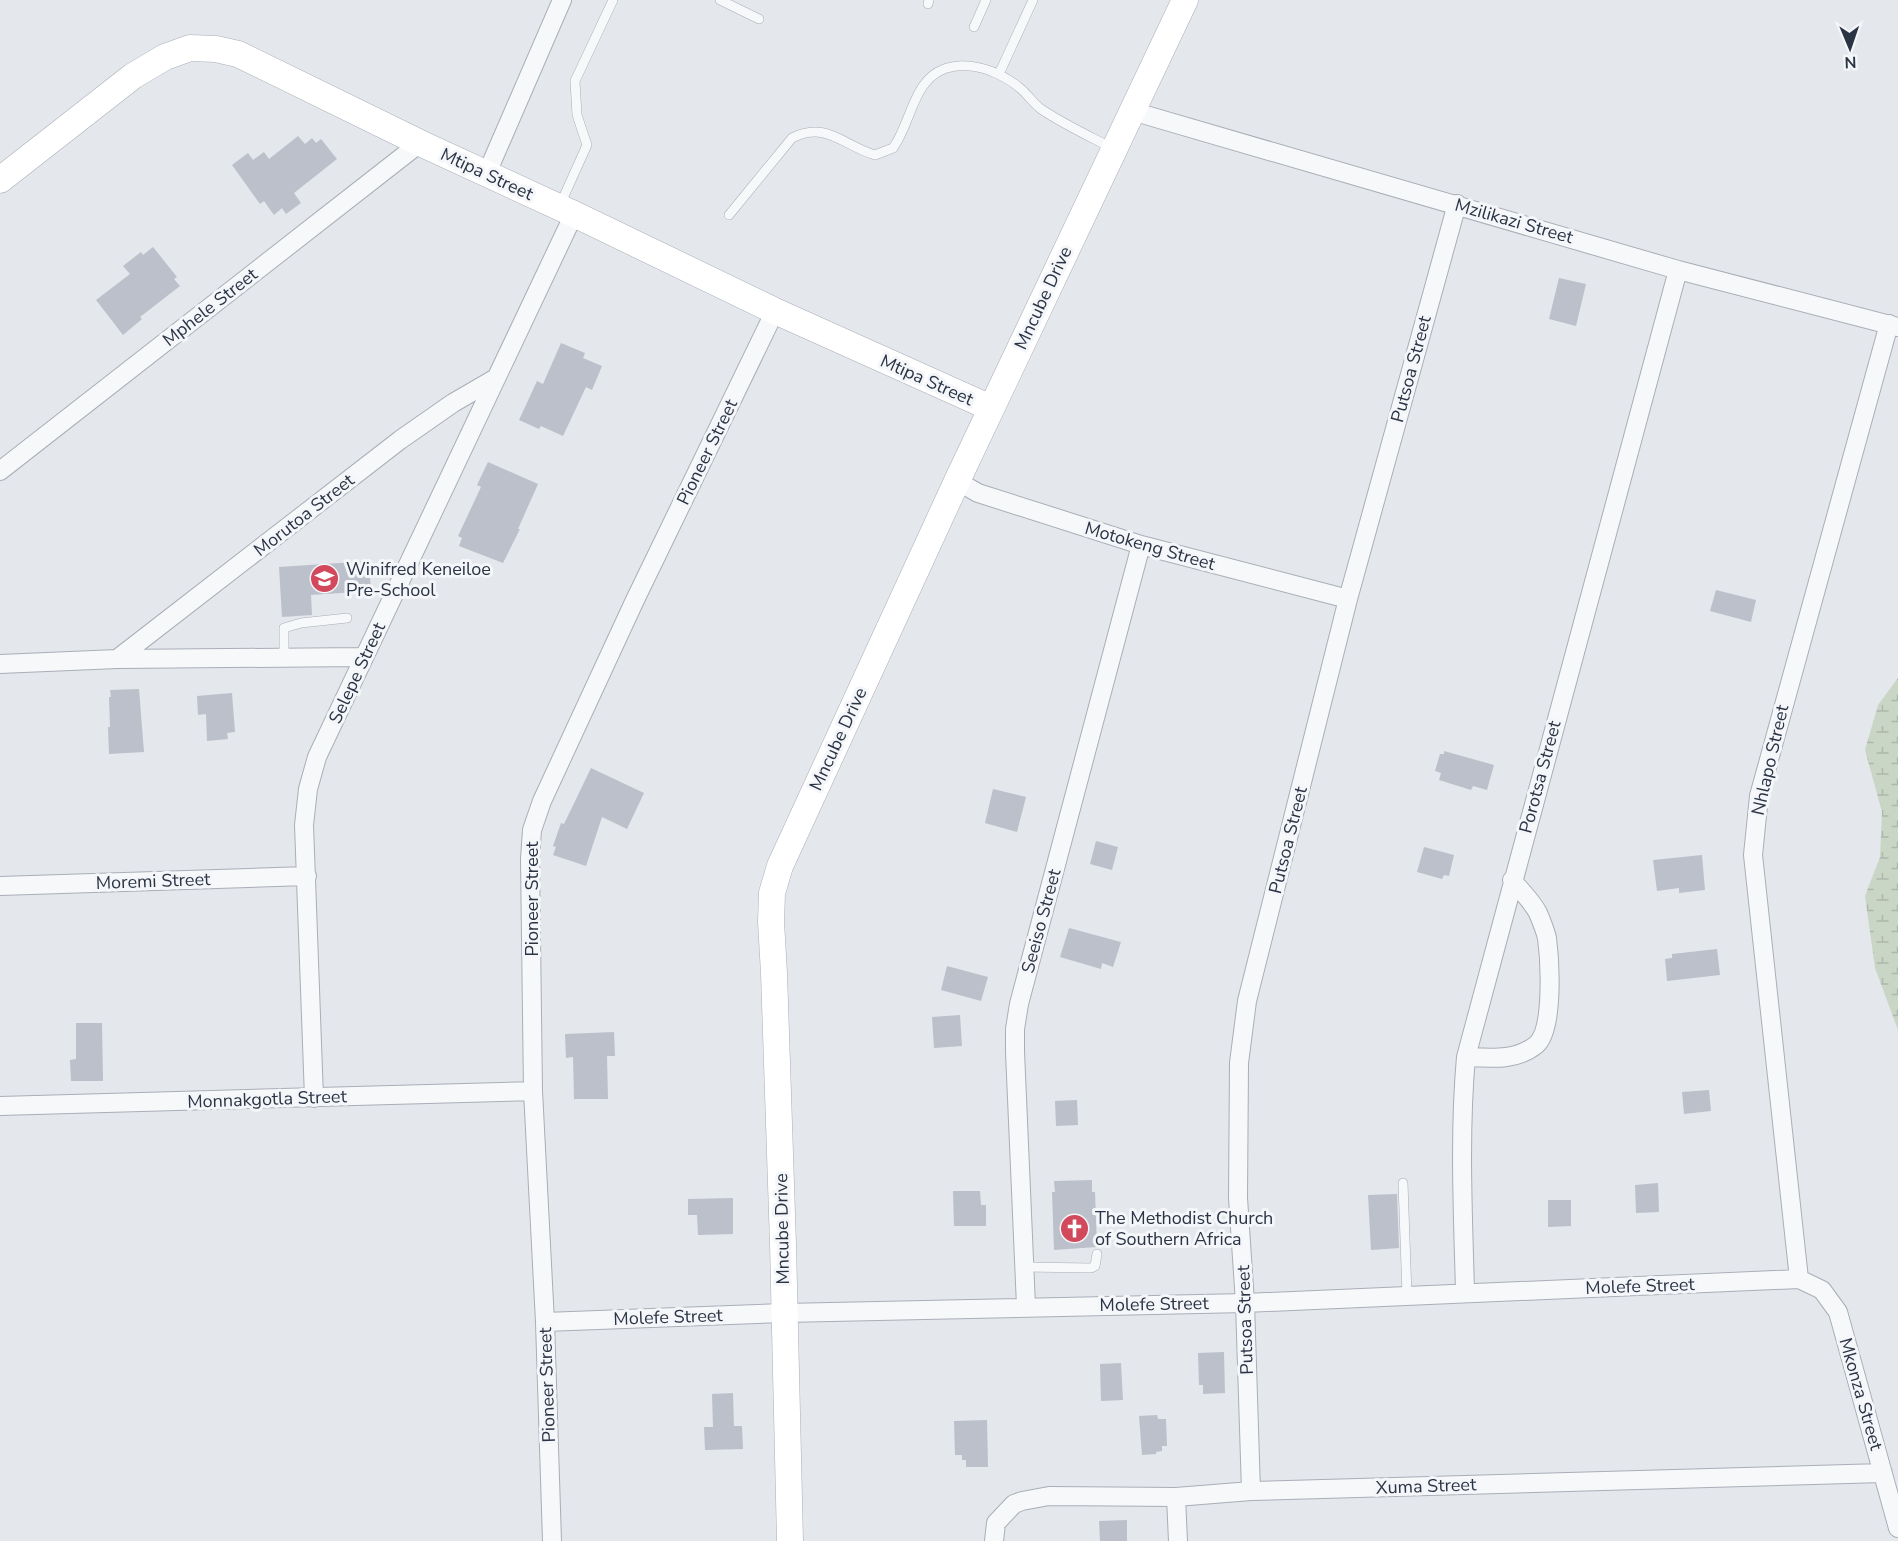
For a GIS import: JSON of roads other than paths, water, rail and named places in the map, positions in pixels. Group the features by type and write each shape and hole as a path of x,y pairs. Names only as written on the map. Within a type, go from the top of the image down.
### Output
{"street":[{"path":"487,173 562,0"},
{"name":"Mncube Drive","path":"790,1541 772,894 785,857 957,481 1185,0"},
{"name":"Mtipa Street","path":"0,180 133,76 165,57 190,48 216,49 238,54 775,311 992,408"},
{"name":"Mzilikazi Street","path":"1132,111 1678,270 1893,325"},
{"name":"Mphele Street","path":"0,471 420,143"},
{"name":"Putsoa Street","path":"1251,1491 1245,1303 1238,1198 1239,1063 1247,1001 1348,599 1457,204"},
{"name":"Selepe Street","path":"314,1098 304,825 308,789 317,757 496,378 567,211"},
{"name":"Porotsa Street","path":"1465,1292 1462,1097 1466,1057 1678,270"},
{"name":"Pioneer Street","path":"552,1541 545,1322 533,1091 530,859 532,830 542,801 635,600 775,311"},
{"name":"Nhlapo Street","path":"1799,1279 1753,855 1755,825 1759,796 1893,325"},
{"name":"Morutoa Street","path":"117,660 400,440 453,403 496,378"},
{"name":"Motokeng Street","path":"957,481 978,493 1141,545 1348,599"},
{"name":"Seeiso Street","path":"1026,1306 1015,1052 1019,1004 1141,545"},
{"path":"0,664 363,657"},
{"name":"Moremi Street","path":"0,886 307,876"},
{"path":"1466,1057 1501,1058 1521,1054 1538,1043 1546,1030 1550,1009 1546,937 1537,910 1512,880"},
{"name":"Monnakgotla Street","path":"0,1106 533,1091"},
{"name":"Molefe Street","path":"545,1322 1026,1306 1245,1303 1799,1279"},
{"name":"Mkonza Street","path":"1799,1279 1822,1290 1838,1312 1898,1528"},
{"name":"Xuma Street","path":"994,1541 996,1523 1014,1504 1049,1496 1176,1497 1251,1491 1883,1473"},
{"path":"1176,1497 1178,1541"}],"lane":[{"path":"567,211 587,145 576,115 575,81 613,0"},
{"path":"720,0 759,19"},
{"path":"974,27 986,0"},
{"path":"999,74 1033,0"},
{"path":"729,215 792,138 801,134 813,130 823,131 874,155 893,148 923,85 939,71 955,65 975,67 999,74 1020,88 1038,107 1114,149"},
{"path":"284,658 284,628 300,623 347,618"},
{"path":"1403,1183 1407,1295"},
{"path":"1025,1267 1091,1268 1095,1266 1097,1254"}],"place":[{"name":"Winifred Keneiloe Pre-School","path":"325,579"},
{"name":"The Methodist Church of Southern Africa","path":"1074,1228"}]}
